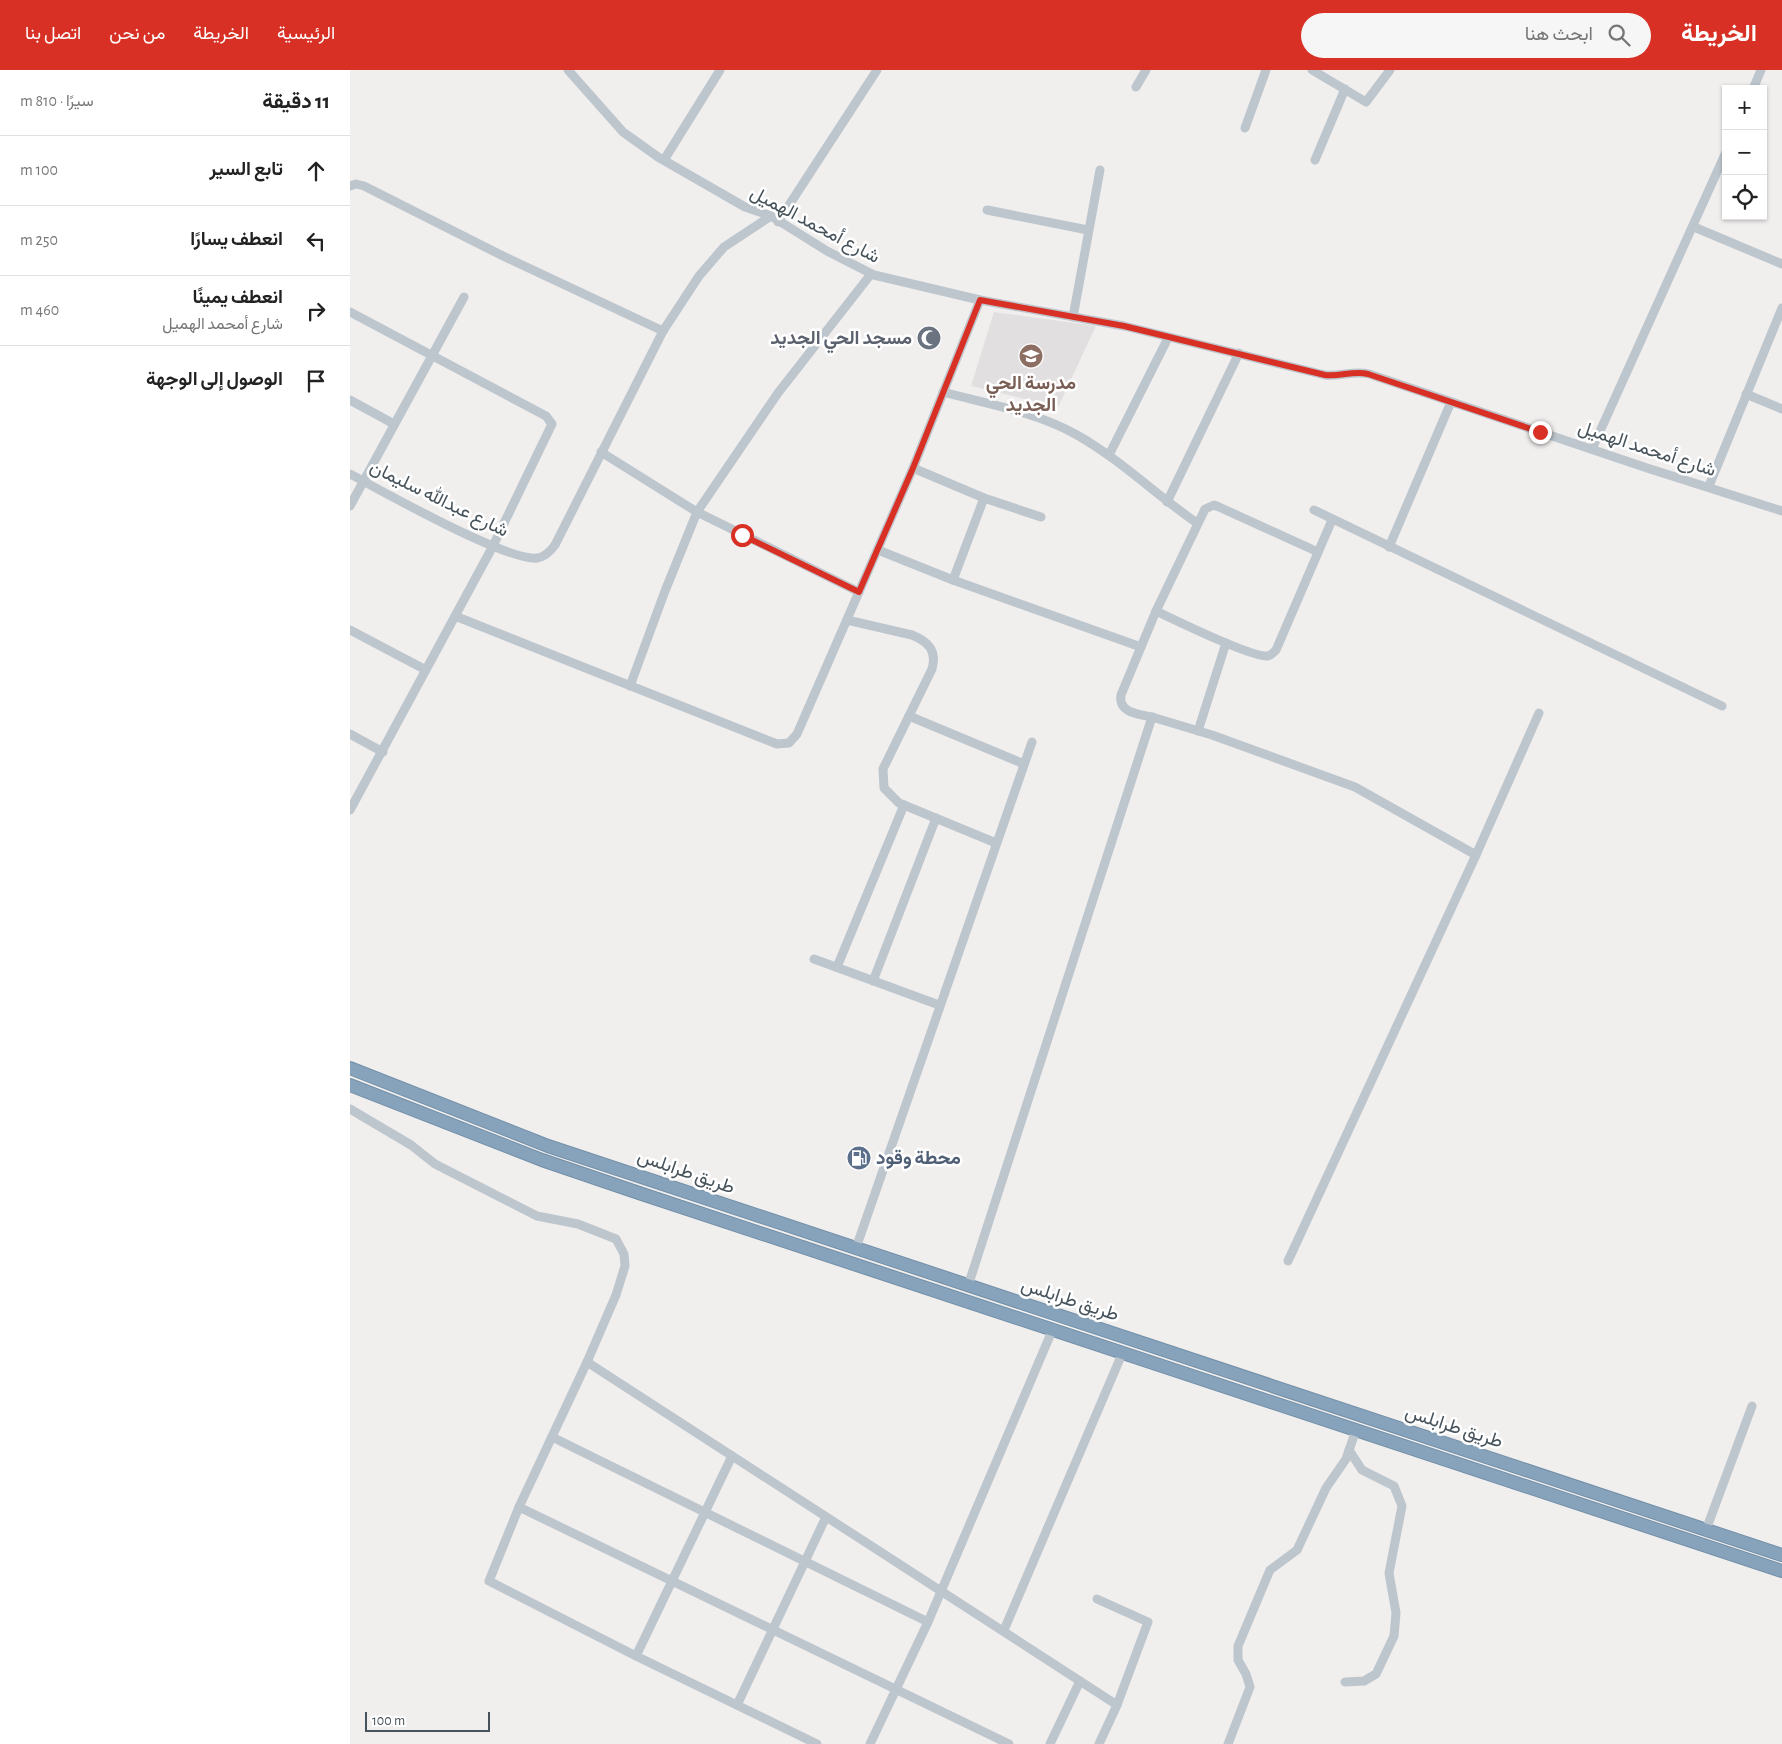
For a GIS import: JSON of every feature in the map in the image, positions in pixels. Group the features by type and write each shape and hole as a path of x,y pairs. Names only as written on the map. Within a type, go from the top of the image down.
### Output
{"highway":[{"name":"طريق طرابلس","path":"350,1068 548,1146 1782,1555"},
{"path":"350,1085 542,1160 1052,1331 1782,1571"}],"street":[{"name":"شارع أمحمد الهميل","path":"568,70 623,132 664,160 745,207 774,219 870,274 980,300 1074,316 1240,353 1325,375 1333,376 1360,372 1368,374 1782,511"},
{"path":"664,160 720,70"},
{"path":"859,592 697,512 601,452 664,331 708,263 724,247 774,219 877,70"},
{"path":"1136,87 1146,70"},
{"path":"1245,128 1266,70"},
{"path":"1312,70 1363,101 1368,101 1390,70"},
{"path":"1755,85 1761,70"},
{"path":"1315,160 1345,89"},
{"path":"1592,449 1722,161"},
{"path":"1074,316 1100,170"},
{"path":"350,186 356,184 364,186 505,257 664,331"},
{"path":"987,210 1088,230"},
{"path":"1694,226 1782,264"},
{"path":"630,686 664,591 697,512 778,393 870,274"},
{"path":"350,506 464,297"},
{"path":"455,616 777,744 789,743 798,734 878,550 980,300"},
{"path":"1709,486 1746,394 1779,325 1782,308"},
{"path":"350,312 546,416 551,422 550,429 494,546 350,810"},
{"path":"1109,455 1168,338"},
{"path":"1167,502 1240,353"},
{"path":"943,392 1040,417 1077,435 1109,455 1167,502 1197,523"},
{"path":"1746,394 1782,409"},
{"path":"350,400 394,424"},
{"path":"1389,547 1451,402"},
{"name":"شارع عبدالله سليمان","path":"350,474 467,535 529,558 543,557 555,545 601,452"},
{"path":"913,468 984,498 1041,517"},
{"path":"953,580 984,498"},
{"path":"1318,552 1220,507 1214,506 1205,509 1156,611 1120,699 1127,710 1198,731 1355,787 1476,856"},
{"path":"1314,510 1722,706"},
{"path":"1156,611 1226,642 1264,656 1274,652 1332,520"},
{"path":"878,550 953,580 1141,647"},
{"path":"847,620 912,635 930,646 935,660 883,769 884,788 890,796 904,805 996,843"},
{"path":"350,630 426,670"},
{"path":"1198,731 1226,642"},
{"path":"1288,1261 1476,856 1539,713"},
{"path":"909,716 1024,764"},
{"path":"968,1286 1152,717"},
{"path":"350,734 383,752"},
{"path":"856,1248 1032,742"},
{"path":"837,967 904,805"},
{"path":"873,981 936,818"},
{"path":"814,959 939,1005"},
{"path":"350,1109 410,1145 435,1164 537,1216 578,1224 616,1240 624,1254 625,1266 616,1295 587,1362 519,1507 489,1581 636,1656 817,1744"},
{"path":"870,1744 928,1622 1052,1331"},
{"path":"1004,1630 1122,1354"},
{"path":"587,1362 1004,1630 1117,1706"},
{"path":"1706,1530 1752,1406"},
{"path":"1228,1744 1250,1687 1246,1674 1238,1660 1238,1646 1270,1570 1297,1550 1326,1488 1342,1466 1356,1430"},
{"path":"552,1437 928,1622"},
{"path":"1346,1682 1364,1681 1376,1674 1394,1636 1396,1613 1389,1573 1402,1506 1394,1486 1362,1470 1349,1450"},
{"path":"636,1656 732,1456"},
{"path":"519,1507 1009,1744"},
{"path":"737,1705 826,1517"},
{"path":"1097,1599 1148,1622 1117,1706 1099,1744"},
{"path":"1050,1744 1080,1681"}],"shaded area":[{"name":"مدرسة الحي الجديد","path":"994,312 1096,326 1058,407 971,386"}],"place":[{"name":"مسجد الحي الجديد","path":"929,338"},
{"name":"مدرسة الحي الجديد","path":"1031,356"},
{"name":"محطة وقود","path":"859,1158"}],"route":[{"path":"742,535 859,592 913,468 980,300 1124,326 1325,375 1333,376 1360,372 1397,382 1540,432"}]}
